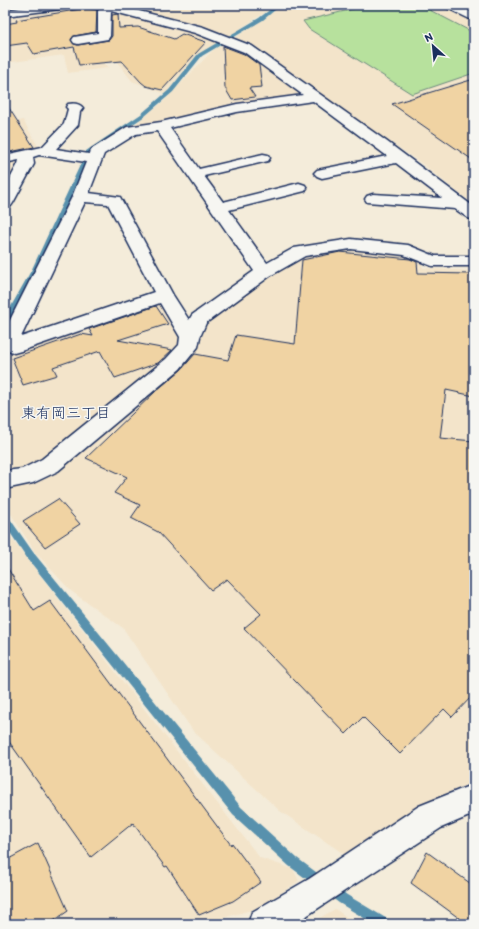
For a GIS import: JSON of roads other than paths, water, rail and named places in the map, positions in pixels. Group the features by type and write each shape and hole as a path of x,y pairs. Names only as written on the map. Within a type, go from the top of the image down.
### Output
{"street":[{"path":"5,13 68,5"},
{"path":"449,5 474,17"},
{"path":"78,40 104,36 105,6 199,30 248,49 399,158 474,215"},
{"path":"164,295 14,346 9,341 80,197 97,152 132,130 161,126 238,108 315,97"},
{"path":"45,152 71,125 73,112 76,108 73,107"},
{"path":"161,126 264,272"},
{"path":"5,159 39,151 95,159"},
{"path":"5,203 26,164 26,155"},
{"path":"195,174 263,158"},
{"path":"322,173 399,158"},
{"path":"219,208 299,188"},
{"path":"80,197 114,200 164,295 190,337"},
{"path":"373,199 459,204"},
{"path":"5,480 25,477 50,465 173,364 188,347 190,337 200,319 264,272 300,252 339,245 408,250 432,261 474,261"},
{"path":"264,924 320,890 430,817 474,799"}],"waterway":[{"path":"88,152 143,115 171,91 200,55 261,19 279,5"},
{"path":"5,323 35,269 84,163"},
{"path":"5,518 30,555 237,811 293,862 343,899 385,924"}],"district":[{"name":"東有岡三丁目","path":"66,413"}]}
